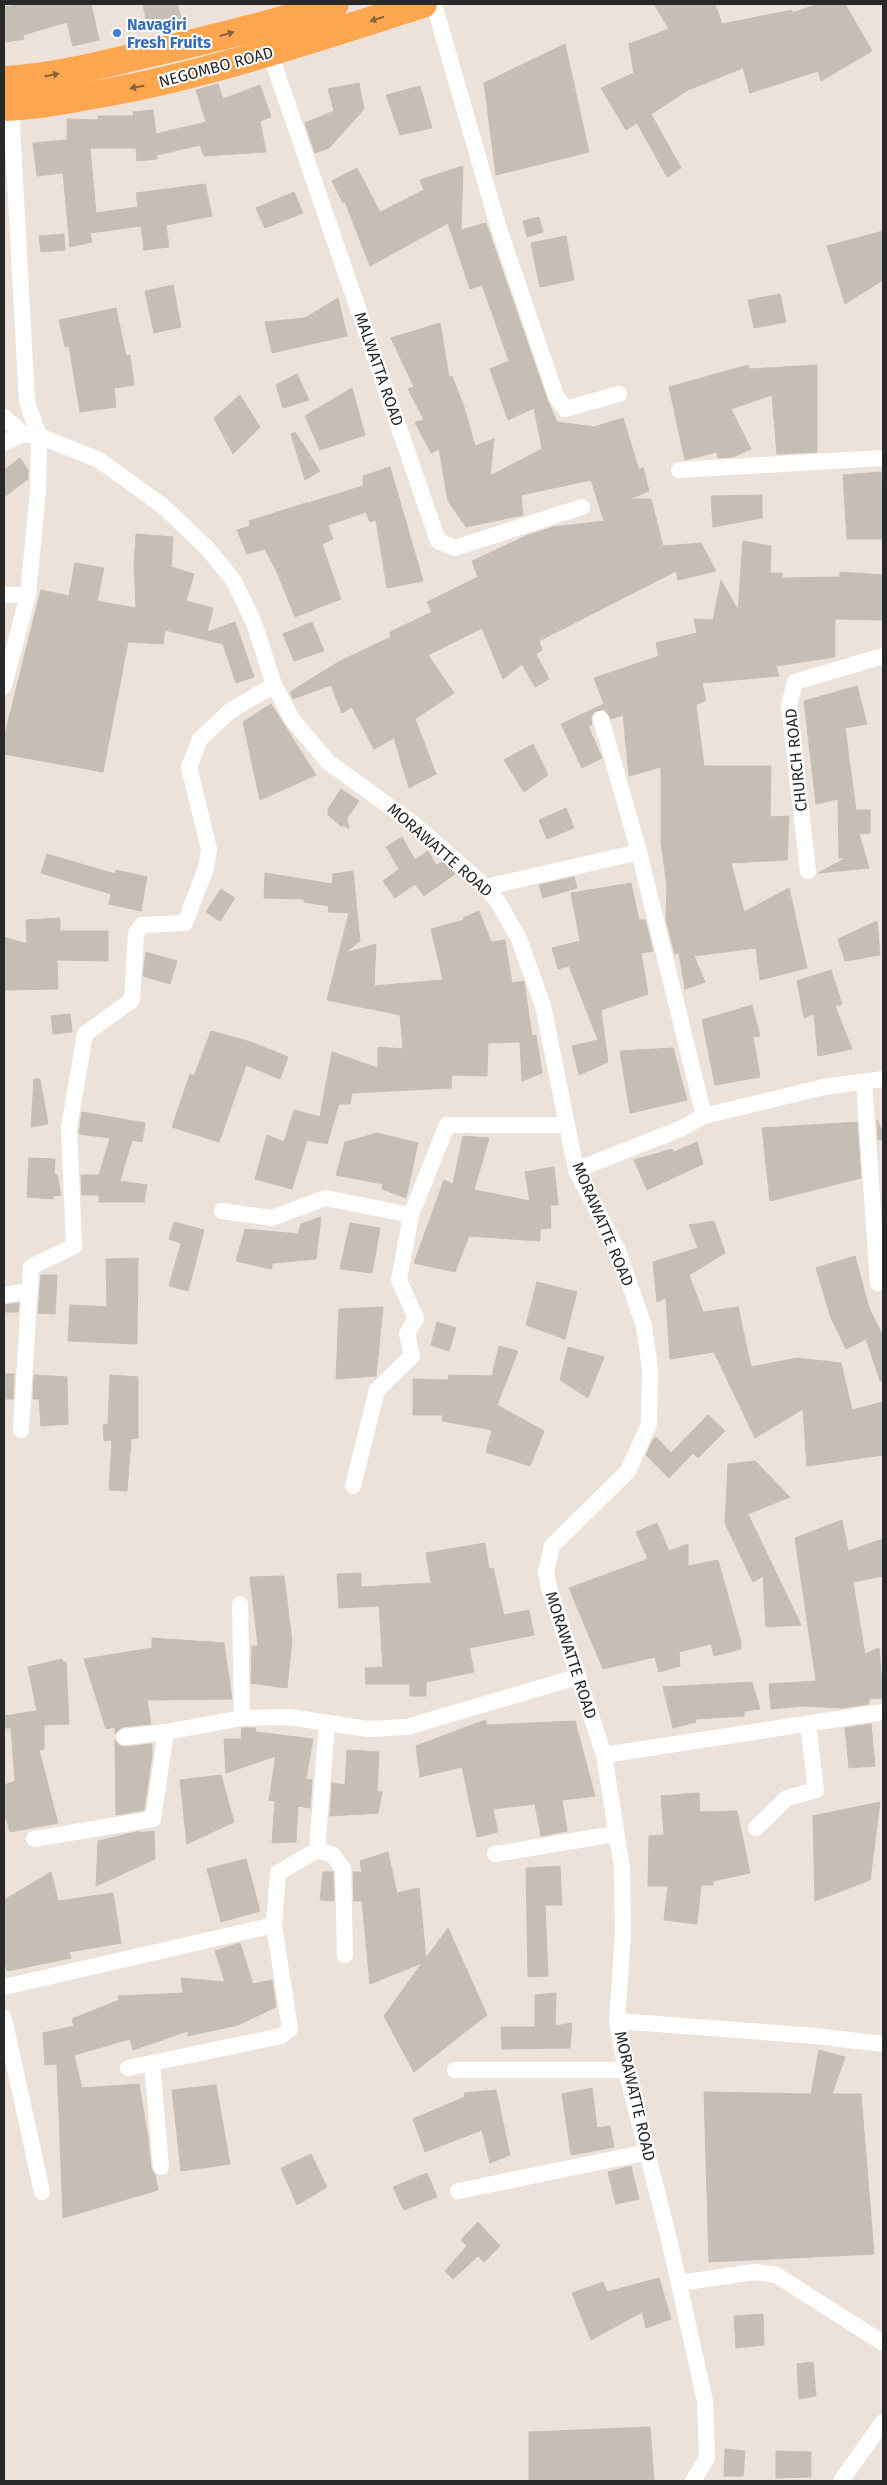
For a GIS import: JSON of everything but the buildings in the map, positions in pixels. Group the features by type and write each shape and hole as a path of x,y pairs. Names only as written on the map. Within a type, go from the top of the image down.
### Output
{"highway":[{"name":"NEGOMBO ROAD","path":"4,80 30,78 92,67 196,43 335,4"},
{"name":"NEGOMBO ROAD","path":"7,107 147,85 270,54 423,4"}],"street":[{"path":"434,4 498,226 556,396 565,409 619,394"},
{"name":"MALWATTA ROAD","path":"270,54 438,541 456,548 582,507"},
{"path":"4,686 28,595 38,490 27,402 7,107"},
{"name":"MORAWATTE ROAD","path":"4,417 31,435 98,460 163,506 208,549 234,581 254,623 274,685 292,719 328,762 414,824 486,887 498,902 519,938 543,1006 576,1170 618,1251 644,1326 650,1369 649,1424 628,1471 552,1546 546,1572 549,1588 604,1755 614,1834 622,1868 623,1935 617,2021 626,2070 648,2152 705,2401 707,2458 694,2481"},
{"path":"4,443 31,435"},
{"path":"679,470 883,458"},
{"path":"4,595 28,595"},
{"name":"CHURCH ROAD","path":"808,871 789,705 796,682 883,656"},
{"path":"21,1430 31,1267 74,1246 69,1127 85,1034 132,1000 136,933 142,925 185,923 206,868 209,849 189,767 200,738 230,712 274,685"},
{"path":"600,719 639,852 704,1116"},
{"path":"486,887 639,852"},
{"path":"576,1170 680,1129 704,1116 824,1087 883,1079"},
{"path":"864,1082 878,1282"},
{"path":"353,1486 377,1390 412,1356 408,1334 416,1318 399,1280 411,1215 447,1125 567,1125"},
{"path":"222,1211 272,1218 325,1198 411,1215"},
{"path":"4,1295 30,1291"},
{"path":"240,1604 242,1718"},
{"path":"124,1737 166,1732 242,1718 289,1717 368,1729 407,1727 577,1676"},
{"path":"604,1755 883,1712"},
{"path":"317,1850 327,1723"},
{"path":"756,1828 787,1798 816,1790 808,1724"},
{"path":"34,1839 153,1819 166,1732"},
{"path":"495,1854 614,1834"},
{"path":"128,2068 281,2036 290,2029 274,1924 278,1873 317,1850 334,1855 343,1869 345,1955"},
{"path":"4,1988 274,1924"},
{"path":"4,2018 42,2192"},
{"path":"617,2021 816,2036 883,2044"},
{"path":"152,2063 161,2167"},
{"path":"456,2070 626,2070"},
{"path":"458,2191 648,2152"},
{"path":"679,2283 755,2272 776,2275 883,2343"},
{"path":"841,2481 883,2422"}],"place":[{"name":"Navagiri Fresh Fruits","path":"117,33"}]}
